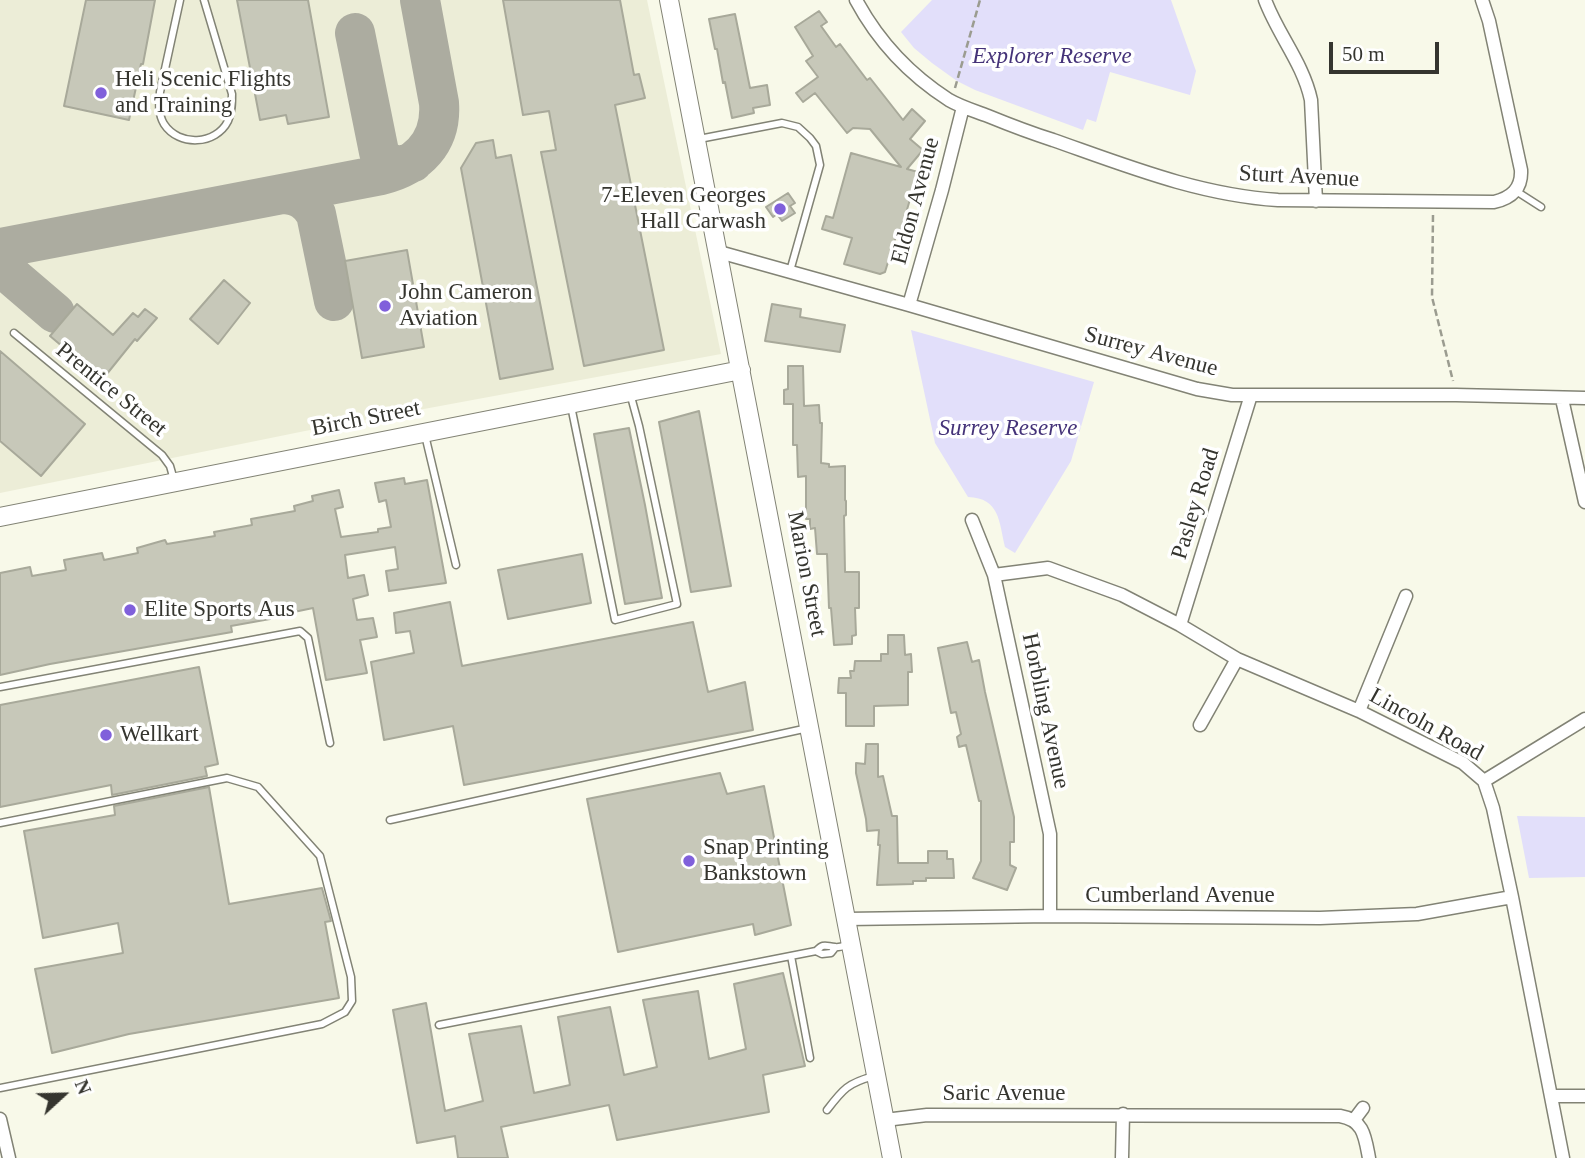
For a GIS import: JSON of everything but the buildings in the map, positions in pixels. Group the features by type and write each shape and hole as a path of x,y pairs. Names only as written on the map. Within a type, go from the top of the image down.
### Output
{"main road":[{"name":"Marion Street","path":"669,0 847,919 843,946 876,1076 892,1158"},
{"name":"Birch Street","path":"0,517 741,370"}],"street":[{"name":"Sturt Avenue","path":"856,0 891,52 928,85 957,104 1177,183 1254,199 1316,201 1494,202 1508,198 1516,191"},
{"path":"1265,0 1271,16 1301,68 1309,89 1316,201"},
{"path":"1482,0 1489,21 1521,170 1516,191"},
{"name":"Eldon Avenue","path":"909,305 942,190 957,104"},
{"name":"Surrey Avenue","path":"719,252 1197,389 1232,395 1585,398"},
{"name":"Pasley Road","path":"1180,625 1251,395"},
{"path":"1562,399 1585,502"},
{"name":"Horbling Avenue","path":"972,520 994,575 1050,834 1051,916"},
{"name":"Lincoln Road","path":"994,575 1048,568 1122,594 1237,659 1359,711 1464,763 1484,781 1493,808 1512,897 1563,1158"},
{"path":"1359,711 1406,596"},
{"path":"1200,724 1237,659"},
{"path":"1484,781 1585,719"},
{"name":"Cumberland Avenue","path":"847,919 1051,916 1334,917 1417,914 1512,897"},
{"path":"1551,1096 1585,1096"},
{"path":"1363,1108 1354,1120 1365,1137 1369,1158"},
{"path":"1122,1158 1123,1114"},
{"name":"Saric Avenue","path":"885,1120 927,1115 1123,1114 1340,1116 1354,1120"},
{"path":"0,1119 9,1158"}],"lane":[{"path":"180,0 159,104 161,117 169,130 192,141 217,133 229,119 232,107 232,94 204,0"},
{"path":"697,139 782,123 798,127 816,146 820,165 790,271"},
{"path":"1516,191 1541,207"},
{"name":"Prentice Street","path":"14,334 162,455 170,466 174,482"},
{"path":"571,404 615,620 677,604 630,392"},
{"path":"425,433 456,565"},
{"path":"0,687 300,631 308,638 330,743"},
{"path":"390,820 810,728"},
{"path":"0,823 227,778 258,787 320,856 351,977 352,1001 345,1012 322,1024 0,1088"},
{"path":"439,1025 816,951 821,946 843,946"},
{"path":"791,956 810,1058"},
{"path":"827,1110 847,1086 876,1076"}],"path":[{"path":"957,104 980,0"},
{"path":"1434,201 1432,296 1456,395"}],"shaded area":[{"path":"0,0 647,0 721,354 305,431 0,493"}],"green space":[{"name":"Explorer Reserve","path":"932,0 1171,0 1196,71 1190,95 1110,72 1096,122 1087,119 1083,130 975,90 957,81 914,48 901,32"},
{"name":"Surrey Reserve","path":"911,330 1094,382 1071,461 1015,553 1005,547 999,520 992,507 979,498 968,497 935,443"},
{"path":"1517,816 1585,817 1585,877 1529,878"}],"taxiway":[{"path":"0,248 381,175 406,165 416,159 432,141 439,117 439,103 420,0"},
{"path":"355,33 379,152 389,163 403,165 413,162"},
{"path":"283,194 302,199 316,214 334,301"},
{"path":"0,266 55,313"}],"place":[{"name":"Heli Scenic Flights and Training","path":"101,93"},
{"name":"7-Eleven Georges Hall Carwash","path":"780,209"},
{"name":"John Cameron Aviation","path":"385,306"},
{"name":"Elite Sports Aus","path":"130,610"},
{"name":"Wellkart","path":"106,735"},
{"name":"Snap Printing Bankstown","path":"689,861"}]}
